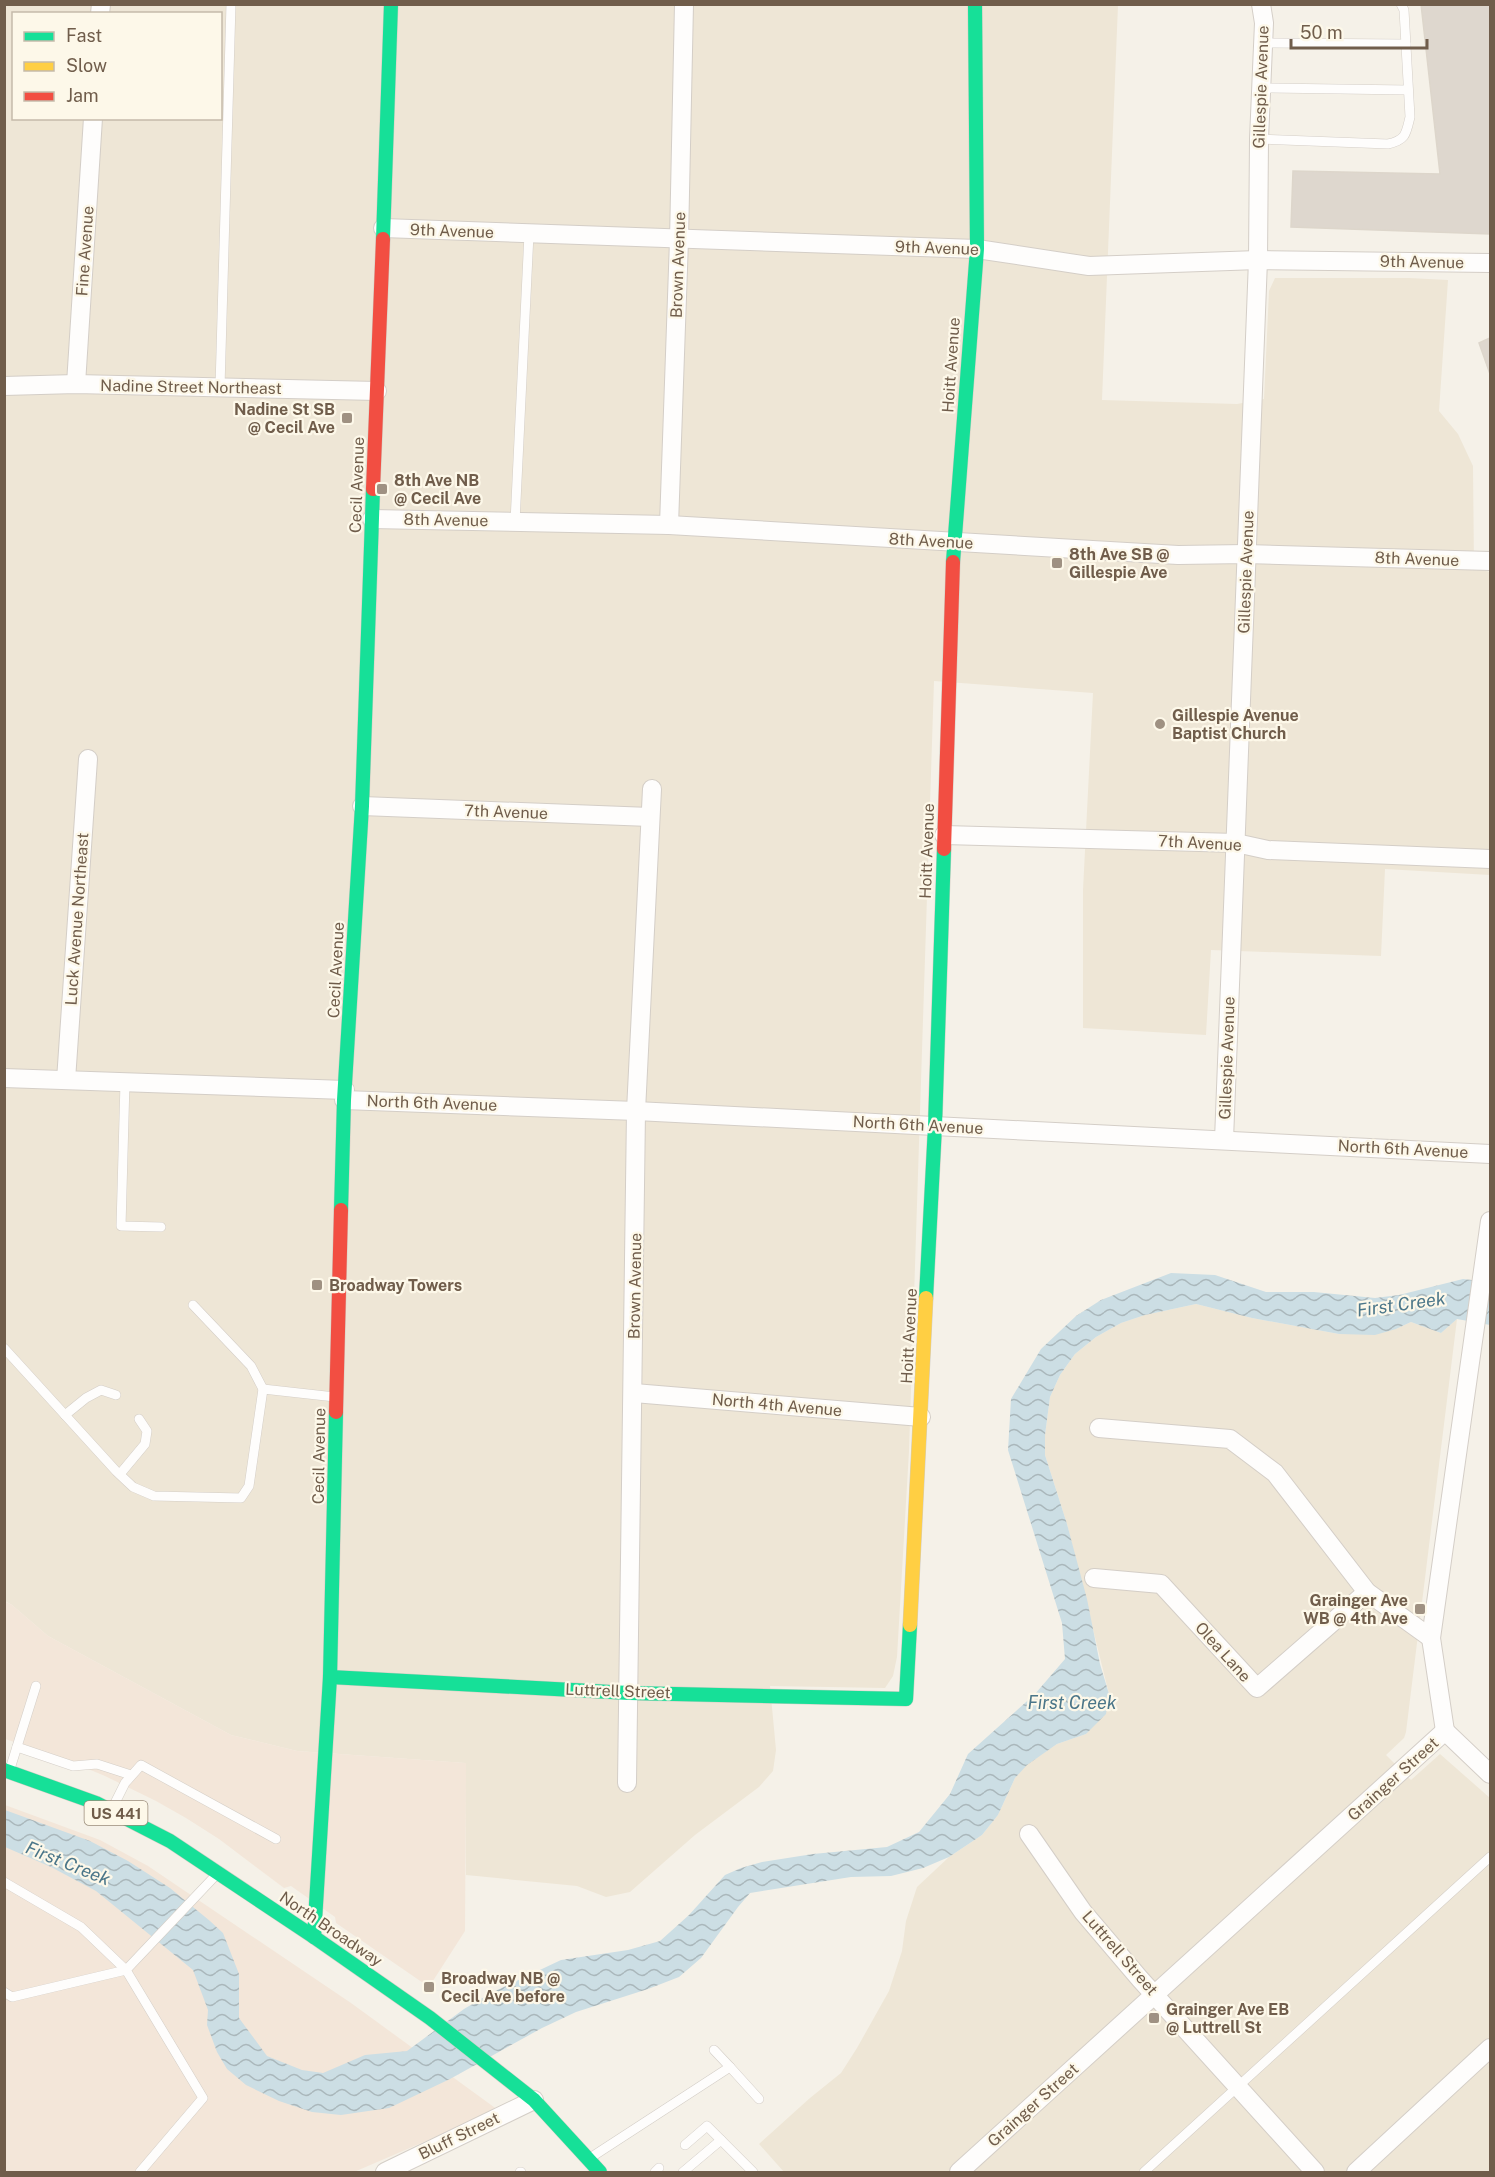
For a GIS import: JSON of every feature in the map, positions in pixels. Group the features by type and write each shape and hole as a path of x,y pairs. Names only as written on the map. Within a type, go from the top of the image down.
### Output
{"street":[{"name":"Cecil Avenue","path":"314,1937 330,1677 345,1095 362,806 391,4"},
{"name":"Brown Avenue","path":"669,525 684,4"},
{"name":"Hoitt Avenue","path":"906,1699 935,1126 954,542 977,249 975,4"},
{"name":"Gillespie Avenue","path":"1224,1140 1258,260 1259,139 1264,43 1261,4"},
{"name":"Fine Avenue","path":"76,384 93,120"},
{"name":"9th Avenue","path":"383,228 977,249 1089,266 1258,260 1491,263"},
{"name":"Nadine Street Northeast","path":"4,386 76,384 377,391"},
{"name":"8th Avenue","path":"372,519 669,525 1178,555 1246,554 1491,561"},
{"name":"Luck Avenue Northeast","path":"66,1080 88,759"},
{"name":"Brown Avenue","path":"627,1783 636,1111 652,789"},
{"name":"7th Avenue","path":"362,806 650,817"},
{"name":"7th Avenue","path":"944,835 1236,843 1268,850 1491,859"},
{"name":"North 6th Avenue","path":"4,1078 125,1082 636,1111 1491,1154"},
{"name":"Grainger Street","path":"959,2172 1445,1731 1431,1638 1491,1221"},
{"name":"North 4th Avenue","path":"634,1394 921,1417"},
{"path":"1099,1428 1230,1439 1275,1473 1367,1592 1431,1638"},
{"name":"Olea Lane","path":"1094,1578 1161,1584 1257,1688 1367,1592"},
{"name":"Luttrell Street","path":"330,1677 629,1693 906,1699"},
{"path":"1445,1731 1491,1774"},
{"name":"North Broadway","path":"7,1770 96,1803 170,1841 314,1937 430,2018 534,2100 600,2172"},
{"name":"Luttrell Street","path":"1029,1834 1083,1912 1315,2172"},
{"path":"1356,2172 1491,2048"},
{"name":"Bluff Street","path":"385,2172 534,2100"}],"lane":[{"path":"220,387 231,4"},
{"path":"1259,139 1388,144 1399,141 1406,133 1410,117 1404,10 1401,4"},
{"path":"1264,43 1406,44"},
{"path":"1262,88 1408,90"},
{"path":"515,522 529,234"},
{"path":"125,1082 121,1227 160,1227"},
{"path":"4,1348 133,1487 154,1496 241,1498 249,1486 263,1389 251,1366 193,1305"},
{"path":"263,1389 337,1398"},
{"path":"65,1415 86,1398 101,1390 116,1395"},
{"path":"120,1474 145,1444 147,1431 139,1419"},
{"path":"7,1770 17,1747 36,1686"},
{"path":"17,1747 73,1766 97,1764 131,1775"},
{"path":"112,1811 125,1783 141,1765 276,1839"},
{"path":"1144,2172 1491,1857"},
{"path":"4,1992 12,1997 126,1970 218,1873"},
{"path":"4,1882 81,1927 126,1970 203,2098 140,2172"},
{"path":"714,2050 759,2100"},
{"path":"588,2159 730,2067"},
{"path":"685,2145 707,2126 750,2172"},
{"path":"683,2172 721,2140"}],"shaded area":[{"path":"4,5 1118,5 1102,400 1237,404 1264,399 1269,291 1275,278 1448,280 1439,411 1458,434 1473,466 1474,568 1490,572 1490,875 1385,869 1381,956 1211,950 1206,1035 1083,1028 1083,890 1093,693 934,681 909,1451 897,1657 893,1676 885,1688 770,1686 776,1750 773,1771 759,1787 695,1835 630,1892 606,1897 577,1886 466,1875 465,1763 297,1751 231,1735 48,1636 5,1601"},
{"path":"1196,1304 1252,1318 1339,1334 1396,1329 1411,1322 1441,1333 1457,1319 1406,1732 1404,1738 1386,1755 1411,1780 1440,1754 1490,1798 1490,2172 784,2172 759,2144 841,2073 857,2048 889,1991 902,1951 906,1921 917,1887 949,1857 982,1835 998,1815 1015,1778 1027,1764 1057,1744 1086,1734 1109,1694 1067,1524 1045,1455 1050,1397 1060,1375 1075,1354 1096,1337 1121,1323 1145,1315"},
{"path":"4,1601 12,1605 48,1636 231,1735 297,1751 466,1763 465,1931 429,1987 336,1923 335,1917 291,1886 284,1888 219,1839 186,1818 105,1776 52,1754 5,1739"},
{"path":"5,1805 100,1840 148,1866 351,2003 498,2110 354,2172 5,2172"}],"water":[{"name":"First Creek","path":"1171,1273 1215,1275 1266,1292 1314,1292 1375,1298 1399,1295 1463,1279 1490,1282 1490,1325 1457,1319 1441,1333 1411,1322 1375,1335 1339,1334 1252,1318 1196,1304 1145,1315 1121,1323 1096,1337 1075,1354 1060,1375 1050,1397 1045,1455 1067,1524 1087,1599 1100,1664 1109,1694 1106,1714 1086,1734 1057,1744 1027,1765 1015,1778 998,1815 982,1835 949,1857 923,1868 891,1876 851,1877 750,1893 701,1958 679,1977 576,2012 542,2028 450,2079 389,2108 341,2115 312,2112 279,2101 246,2085 227,2069 217,2052 207,2025 208,2010 193,1970 96,1891 51,1867 5,1847 5,1810 90,1841 128,1861 170,1888 223,1933 239,1974 239,2018 267,2056 302,2070 323,2073 365,2055 407,2051 464,2009 491,1993 561,1960 628,1950 660,1941 689,1915 725,1875 741,1868 762,1862 813,1854 887,1847 919,1832 950,1794 968,1754 1035,1694 1065,1659 1062,1623 1008,1450 1011,1399 1041,1349 1076,1316 1101,1300"}],"building":[{"path":"1421,4 1490,4 1490,234 1291,227 1293,171 1440,174"},
{"path":"1490,338 1490,374 1479,343"}],"traffic: fast":[{"path":"383,239 391,4"},
{"path":"953,562 977,249 975,4"},
{"path":"341,1210 344,1100 362,806 373,489"},
{"path":"926,1298 935,1126 944,849"},
{"path":"314,1937 330,1677 336,1412"},
{"path":"330,1677 629,1693 906,1699 910,1625"},
{"path":"4,1770 96,1803 170,1841 314,1937 430,2018 534,2100 600,2172"}],"traffic: slow":[{"path":"910,1625 926,1298"}],"traffic: jam":[{"path":"373,489 383,239"},
{"path":"944,849 953,562"},
{"path":"336,1412 341,1210"}],"place":[{"name":"Nadine St SB @ Cecil Ave","path":"347,418"},
{"name":"8th Ave NB @ Cecil Ave","path":"382,489"},
{"name":"8th Ave SB @ Gillespie Ave","path":"1057,563"},
{"name":"Gillespie Avenue Baptist Church","path":"1160,724"},
{"name":"Broadway Towers","path":"317,1285"},
{"name":"Grainger Ave WB @ 4th Ave","path":"1420,1609"},
{"name":"Broadway NB @ Cecil Ave before","path":"429,1987"},
{"name":"Grainger Ave EB @ Luttrell St","path":"1154,2018"}]}
